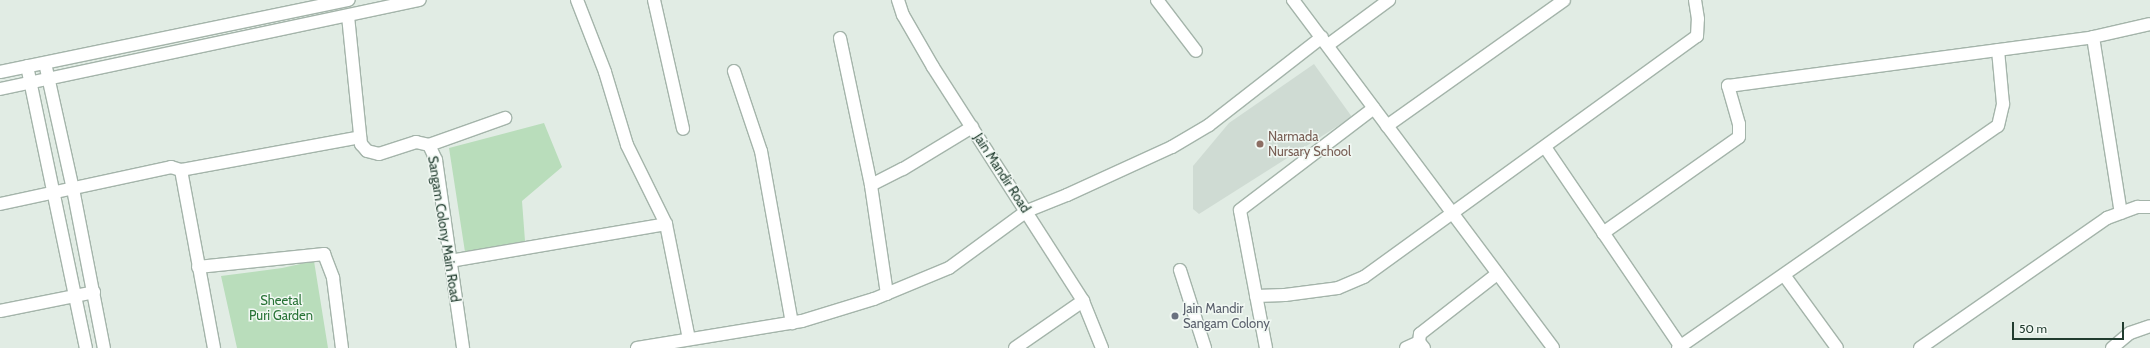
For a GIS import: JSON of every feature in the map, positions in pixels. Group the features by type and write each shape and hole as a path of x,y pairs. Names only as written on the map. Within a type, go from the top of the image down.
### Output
{"street":[{"path":"0,72 330,2 349,0"},
{"path":"0,89 332,20 420,0"},
{"path":"577,0 605,72 627,145 666,224 689,339"},
{"path":"654,0 683,129"},
{"name":"Jain Mandir Road","path":"898,0 903,15 932,67 1027,211 1083,301 1102,348"},
{"path":"1157,0 1196,51"},
{"path":"1293,0 1553,348"},
{"path":"637,348 677,344 689,339 792,323 874,299 949,268 1027,211 1068,195 1172,146 1203,129 1325,41 1388,0"},
{"path":"1388,126 1564,0"},
{"path":"1256,296 1338,288 1364,277 1697,36 1698,19 1695,0"},
{"path":"330,2 332,20"},
{"name":"Sangam Colony Main Road","path":"348,16 361,144 367,151 379,154 416,142 429,145 436,160 463,348"},
{"path":"1603,233 1739,137 1739,124 1728,86 2092,37 2150,24"},
{"path":"2092,37 2121,213"},
{"path":"840,38 871,185 887,294"},
{"path":"1545,146 1680,347 1998,126 2003,104 1998,50"},
{"path":"45,63 73,189 104,348"},
{"path":"27,66 86,348"},
{"path":"734,71 761,151 792,323"},
{"path":"1266,348 1240,210 1374,108"},
{"path":"429,145 505,118"},
{"path":"871,185 972,127"},
{"path":"0,204 172,167 181,170 360,137"},
{"path":"181,170 214,348"},
{"path":"1920,348 2107,218 2138,207 2150,207"},
{"path":"450,261 666,224"},
{"path":"198,267 324,254 333,278 342,348"},
{"path":"1180,270 1205,348"},
{"path":"1406,348 1421,345 1420,334 1497,274"},
{"path":"1784,275 1836,348"},
{"path":"0,311 94,292"},
{"path":"1015,348 1083,301"},
{"path":"2112,348 2130,333 2150,326"}],"shaded area":[{"name":"Narmada Nursary School","path":"1314,64 1352,117 1199,214 1193,209 1193,166 1229,123"}],"green space":[{"path":"544,123 562,167 522,201 525,241 465,252 449,148"},
{"name":"Sheetal Puri Garden","path":"314,261 328,348 237,348 221,276 282,268"}],"place":[{"name":"Narmada Nursary School","path":"1260,144"},
{"name":"Jain Mandir Sangam Colony","path":"1175,316"}]}
